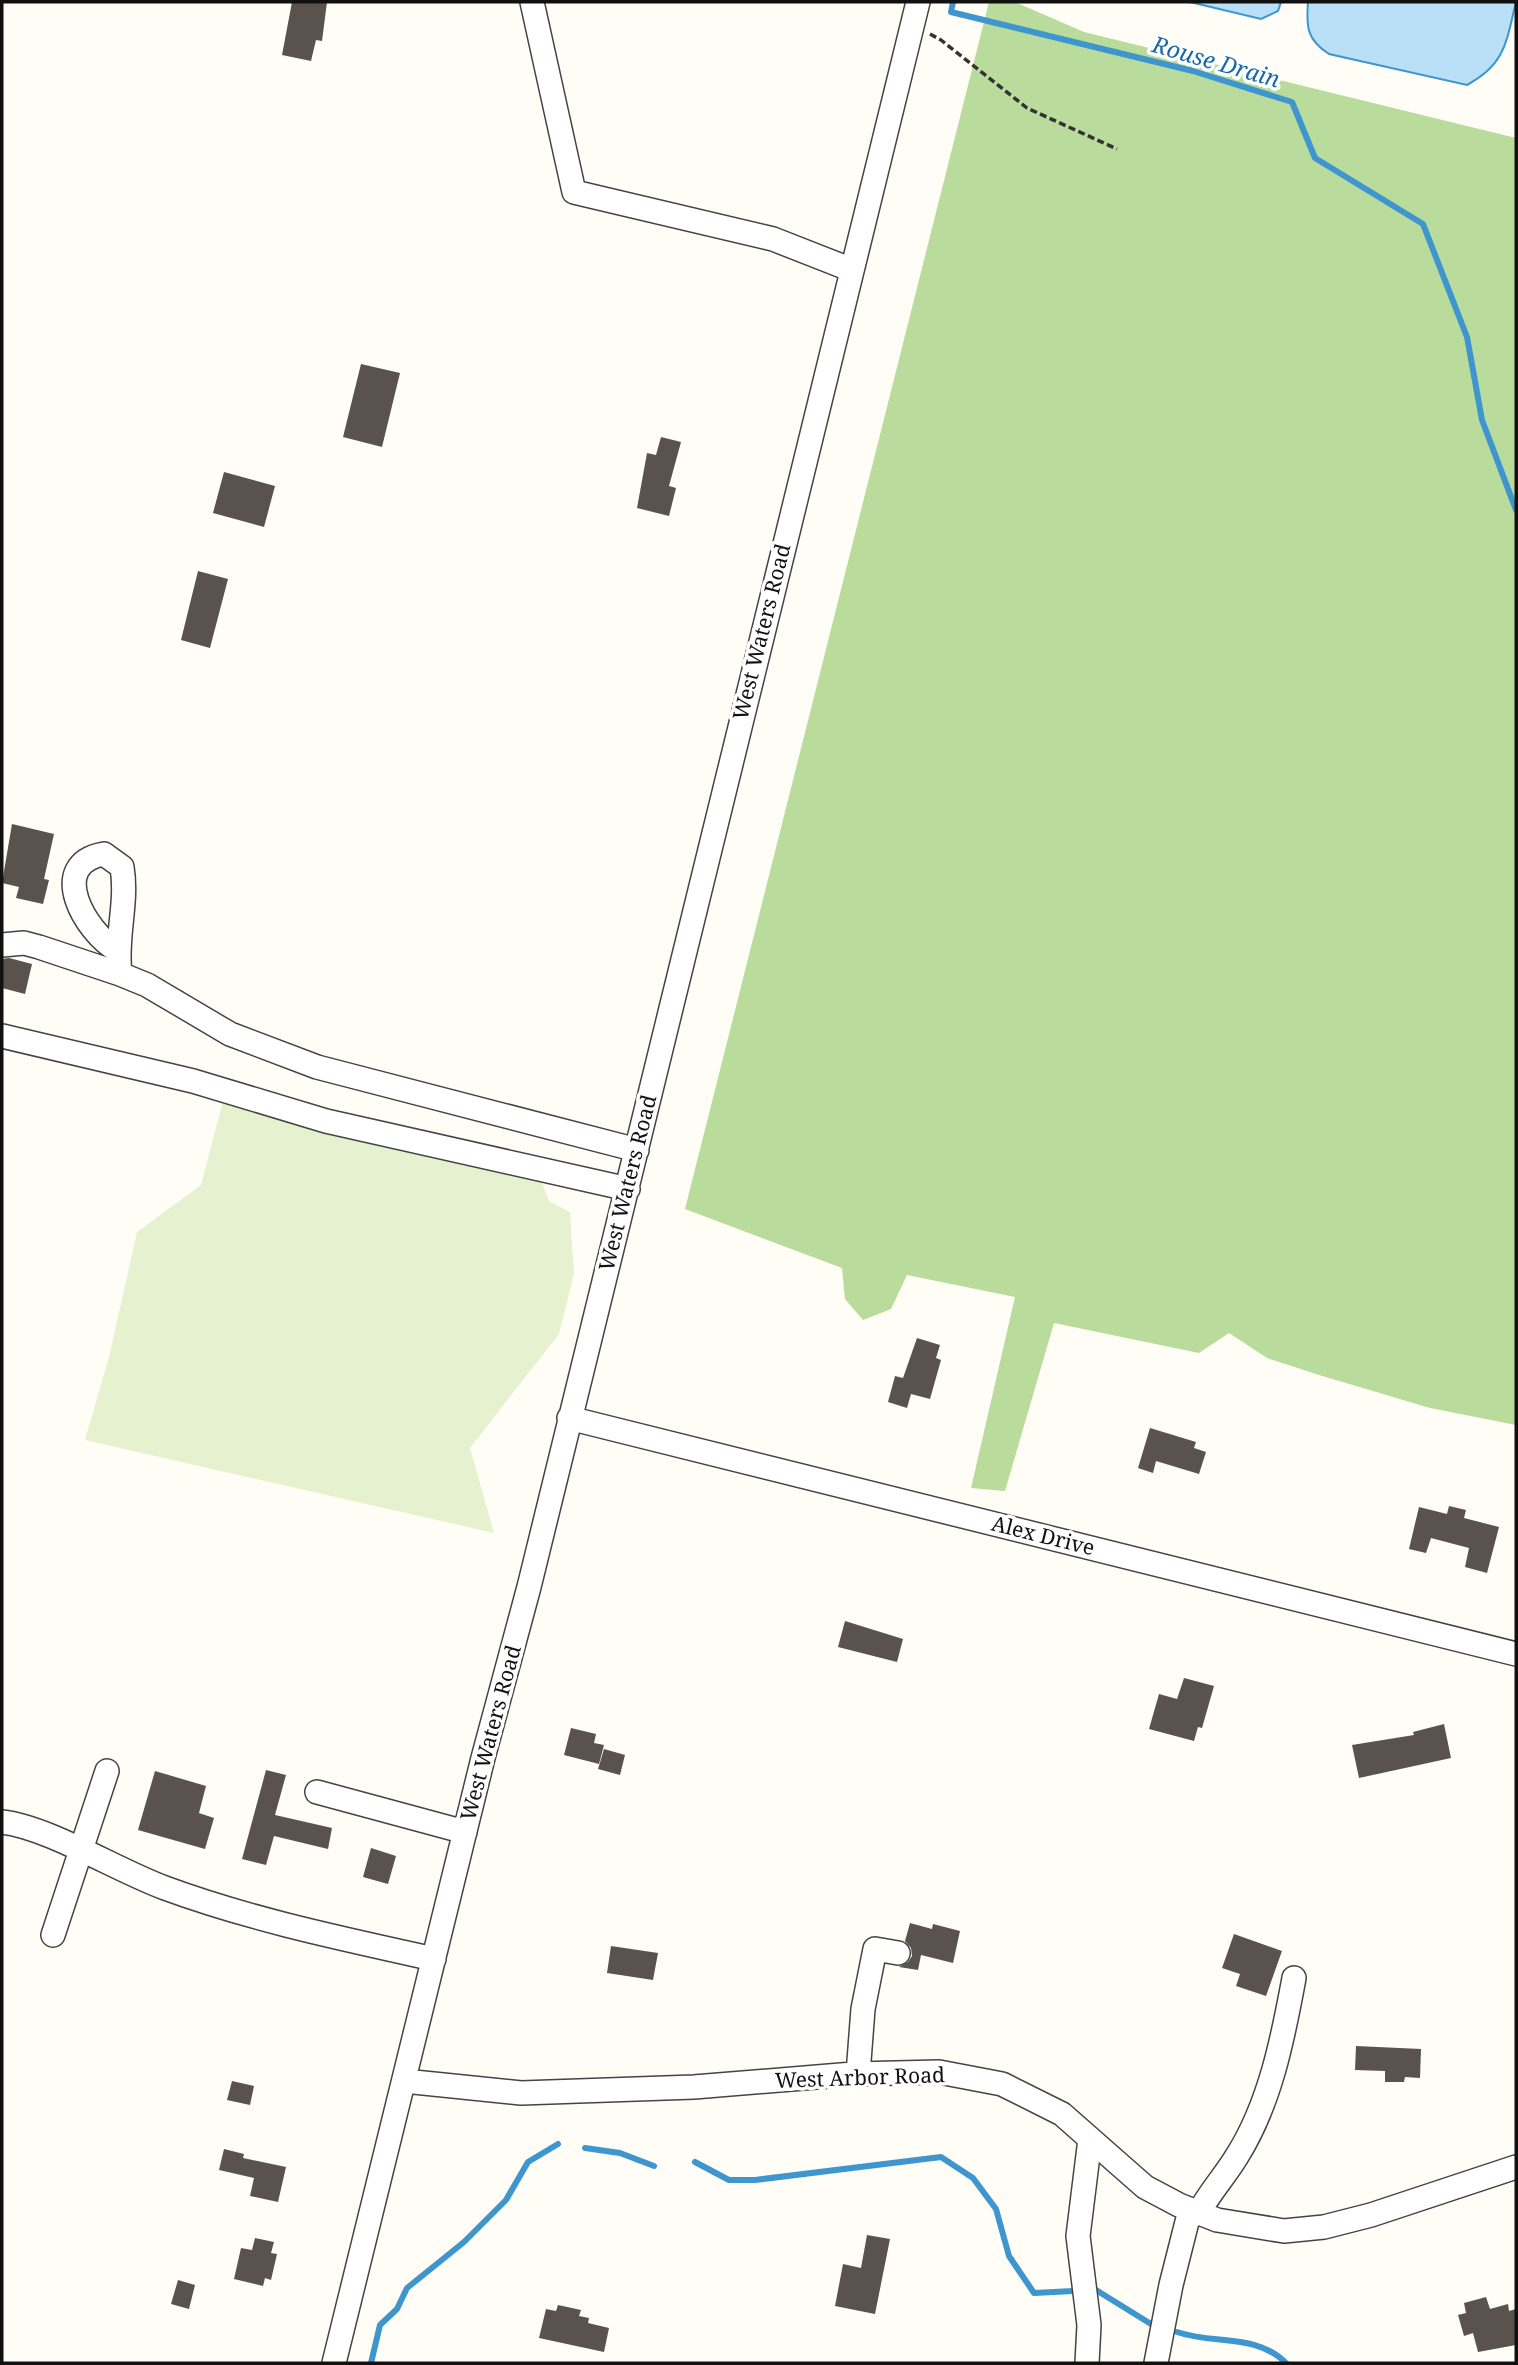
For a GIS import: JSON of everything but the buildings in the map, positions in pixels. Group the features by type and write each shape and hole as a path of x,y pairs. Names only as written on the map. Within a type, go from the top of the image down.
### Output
{"street":[{"path":"531,2 574,192 773,239 852,270"},
{"name":"West Waters Road","path":"334,2363 628,1189 918,2"},
{"path":"2,945 24,943 120,974 147,985 230,1034 317,1067 637,1150"},
{"path":"117,950 120,974"},
{"path":"2,1036 193,1082 326,1121 628,1189"},
{"name":"Alex Drive","path":"569,1418 1516,1654"},
{"path":"53,1935 107,1771"},
{"path":"317,1792 465,1832"},
{"path":"2,1822 165,1888 274,1922 434,1959"},
{"path":"858,2074 863,2009 874,1949 898,1952"},
{"path":"1156,2363 1171,2285 1194,2212 1237,2157 1256,2120 1282,2039 1294,1978"},
{"name":"West Arbor Road","path":"404,2081 521,2093 694,2087 858,2074 939,2071 1002,2084 1062,2114 1145,2187 1194,2212 1217,2220 1284,2231 1324,2227 1371,2216 1516,2167"},
{"path":"1087,2363 1090,2325 1078,2236 1090,2139"}],"path":[{"path":"912,26 941,40 1027,108 1073,132 1117,149"}],"green space":[{"path":"989,2 1015,2 1084,32 1516,138 1516,1425 1430,1408 1319,1375 1267,1358 1229,1333 1199,1353 1054,1323 1005,1491 971,1488 1015,1297 907,1275 891,1309 863,1320 845,1299 842,1268 685,1209"},
{"path":"223,1101 542,1183 549,1201 570,1212 574,1274 559,1334 470,1448 494,1533 85,1440 109,1357 137,1232 201,1185"}],"water":[{"path":"1190,2 1281,2 1278,11 1261,19"},
{"path":"1308,2 1516,2 1506,40 1497,60 1490,69 1467,85 1329,54 1312,38 1307,19"}],"waterway":[{"name":"Rouse Drain","path":"953,2 951,12 1193,71 1292,102 1315,158 1423,224 1467,337 1482,420 1516,510"},
{"path":"371,2363 380,2325 397,2309 407,2288 464,2242 506,2200 528,2162 558,2144"},
{"path":"585,2148 620,2153 654,2166"},
{"path":"695,2162 729,2180 755,2180 941,2157 973,2178 996,2209 1009,2256 1034,2293 1073,2291"},
{"path":"1096,2290 1151,2324"},
{"path":"1177,2332 1248,2343 1262,2347 1286,2363"}]}
